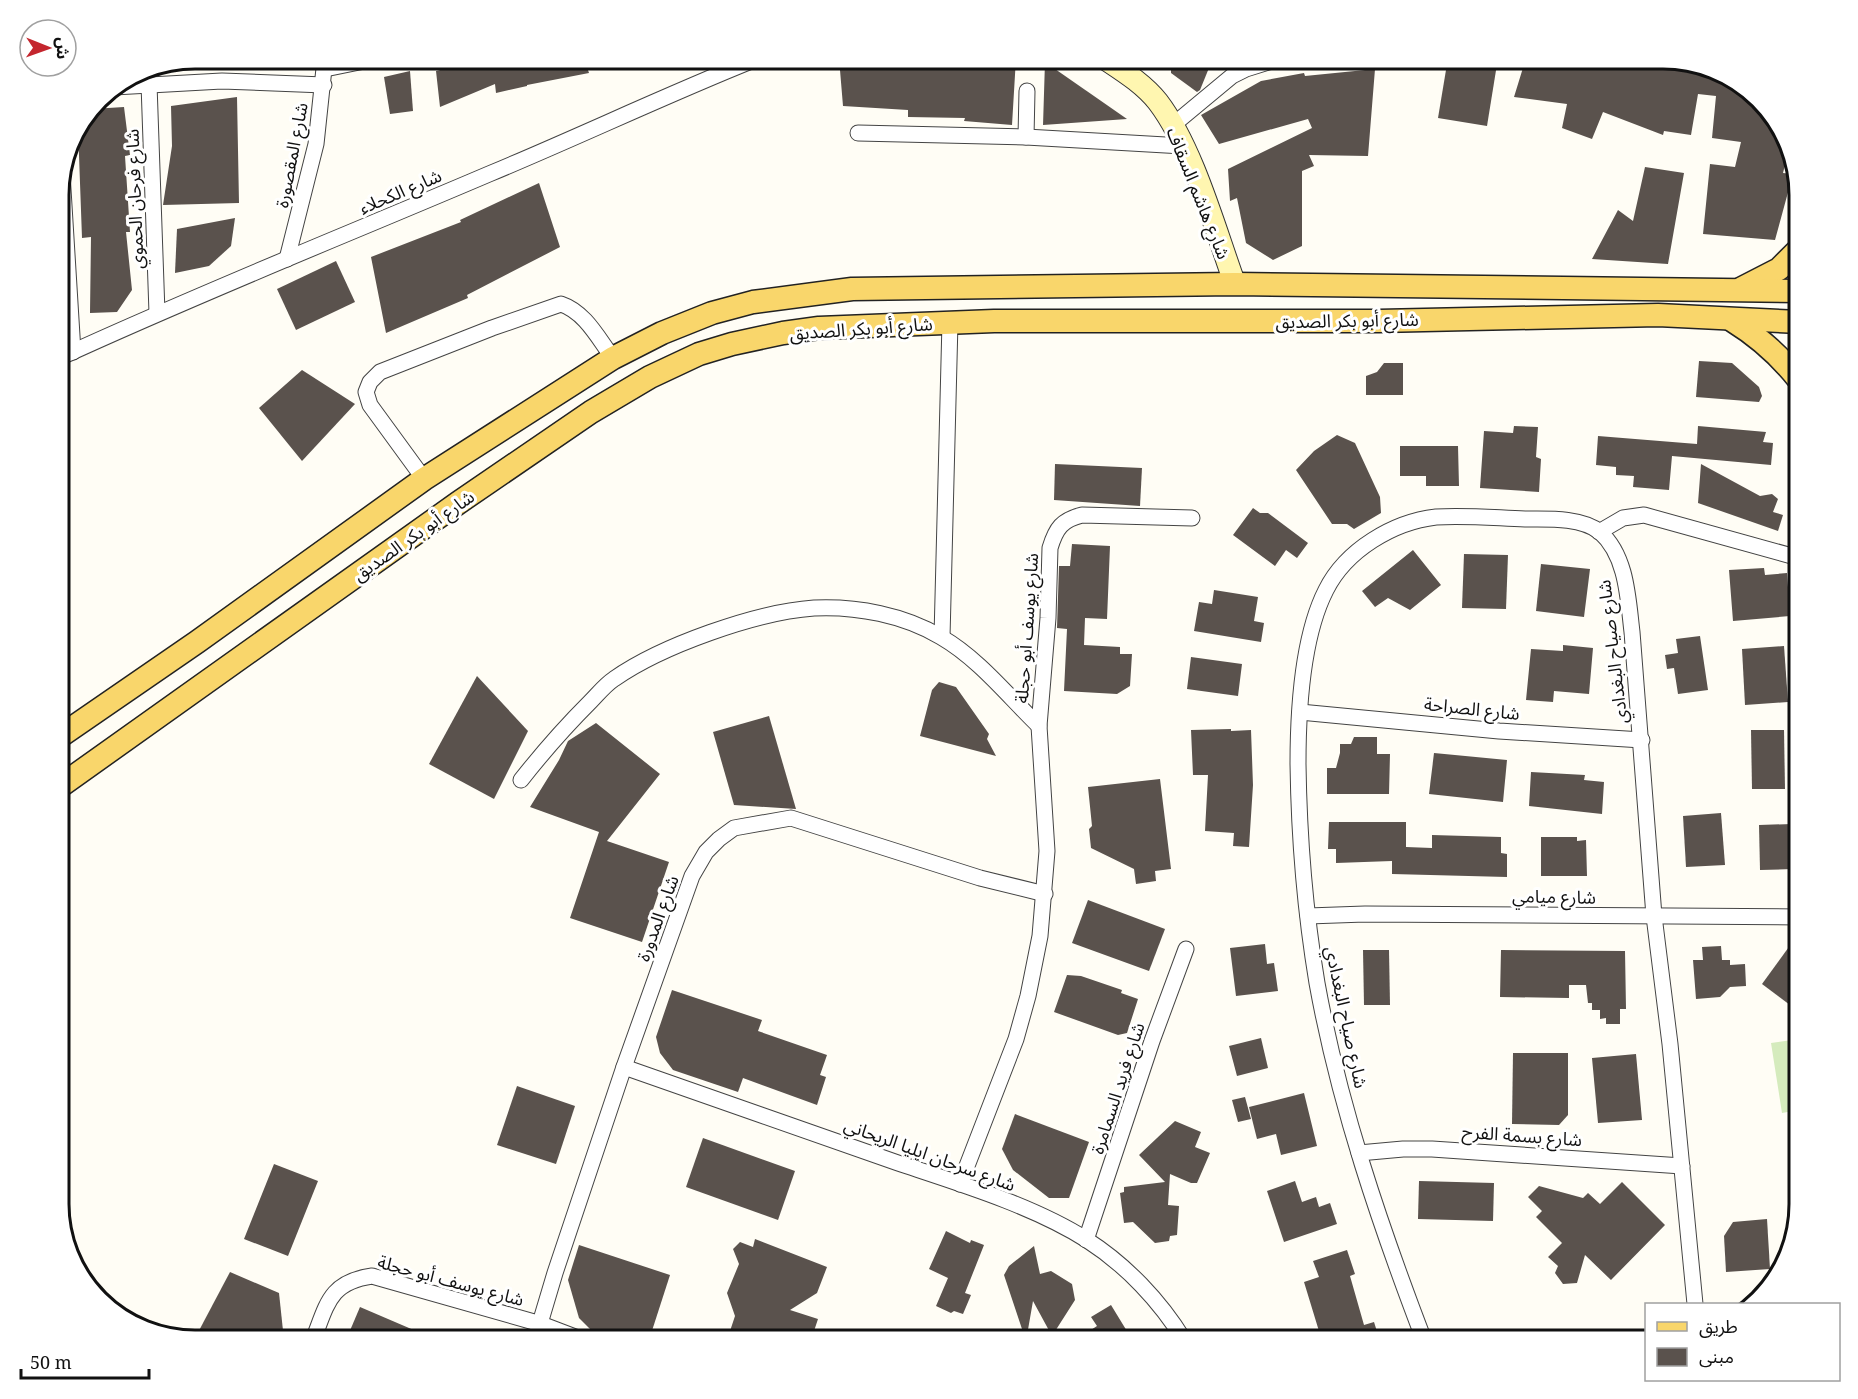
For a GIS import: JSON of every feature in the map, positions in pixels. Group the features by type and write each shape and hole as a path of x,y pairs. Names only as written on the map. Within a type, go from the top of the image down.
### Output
{"main road":[{"path":"1737,291 1770,275 1789,259"},
{"name":"شارع أبو بكر الصديق","path":"69,730 197,642 424,479 613,358 662,333 712,313 753,302 852,289 1235,284 1789,291"},
{"path":"1378,286 1384,290 1390,300 1388,313 1378,321"},
{"name":"شارع أبو بكر الصديق","path":"69,780 458,503 591,412 650,377 699,354 783,333 872,325 950,322 1378,321 1658,315 1789,322"},
{"path":"1732,320 1765,343 1789,368"}],"street":[{"name":"شارع المقصورة","path":"287,259 316,144 325,69"},
{"name":"شارع الكحلاء","path":"69,354 157,313 492,173 674,91 729,69"},
{"name":"شارع هاشم السقاف","path":"1121,69 1157,101 1173,125 1200,187 1235,284"},
{"path":"1173,125 1232,76 1246,69"},
{"path":"133,85 222,81 324,85"},
{"name":"شارع فرحان الحموي","path":"149,84 157,313"},
{"path":"1026,137 1027,91"},
{"path":"858,132 1026,137 1183,146"},
{"path":"424,479 370,405 366,393 370,382 380,372 561,304 570,307 583,317 613,358"},
{"path":"942,637 950,322"},
{"name":"شارع يوسف أبو حجلة","path":"960,1184 1016,1039 1035,967 1045,894 1047,830 1039,726 1048,618 1050,548 1061,524 1067,519 1083,515 1192,518"},
{"path":"1599,532 1623,518 1644,515 1789,555"},
{"name":"شارع صياح البغدادي","path":"1420,1330 1382,1227 1359,1153 1326,1026 1308,916 1300,814 1300,712 1308,646 1326,588 1344,564 1361,548 1397,527 1435,518 1554,520 1585,525 1599,532 1614,550 1622,568 1627,590 1642,740 1654,916 1670,1044 1695,1303"},
{"name":"شارع يوسف أبو حجلة","path":"521,780 544,751 611,681 639,662 714,632 785,613 814,608 853,609 896,618 942,637 979,666 1039,726"},
{"name":"شارع الصراحة","path":"1300,712 1499,731 1642,740"},
{"name":"شارع المدورة","path":"540,1330 555,1273 624,1067 692,876 706,852 719,839 734,828 791,818 980,878 1045,894"},
{"name":"شارع ميامي","path":"1308,916 1377,914 1789,917"},
{"name":"شارع فريد السمامرة","path":"1086,1240 1152,1041 1186,950"},
{"name":"شارع سرحان ايليا الريحاني","path":"624,1067 960,1184 1050,1221 1107,1254 1140,1285 1177,1330"},
{"name":"شارع بسمة الفرح","path":"1359,1153 1432,1149 1682,1166"},
{"name":"شارع يوسف أبو حجلة","path":"317,1330 335,1291 351,1281 372,1276 556,1330"}],"green space":[{"path":"1789,1040 1789,1112 1782,1113 1771,1043"}],"building":[{"path":"444,69 592,69 588,70 589,73 496,93 495,84 440,107 436,71"},
{"path":"840,69 1015,69 1012,125 964,121 965,118 908,117 908,110 843,106"},
{"path":"1045,69 1055,69 1127,119 1043,125"},
{"path":"1171,69 1209,69 1197,92 1171,73"},
{"path":"1375,69 1368,156 1309,155 1314,166 1302,171 1302,246 1273,260 1246,243 1237,198 1230,201 1228,169 1312,128 1308,119 1219,144 1201,115 1261,81 1304,73 1305,76"},
{"path":"1446,69 1496,69 1487,126 1438,118"},
{"path":"1523,69 1679,70 1696,73 1719,82 1740,95 1763,118 1776,139 1782,155 1785,164 1783,173 1787,173 1789,189 1775,240 1703,234 1710,164 1735,167 1741,142 1712,138 1716,96 1698,94 1691,135 1664,131 1663,135 1603,112 1592,139 1562,128 1567,104 1514,97"},
{"path":"410,71 413,111 390,114 384,77"},
{"path":"237,97 239,203 163,205 172,146 171,106"},
{"path":"124,107 130,155 125,156 130,232 126,232 132,290 117,312 90,313 91,237 82,238 79,148 90,125 104,108"},
{"path":"1645,167 1684,173 1668,264 1592,259 1618,210 1633,221"},
{"path":"539,183 560,247 467,295 468,298 386,333 371,257 461,222 460,220"},
{"path":"235,218 231,246 209,266 175,273 177,229"},
{"path":"336,261 355,302 296,330 277,289"},
{"path":"1699,361 1732,363 1759,387 1762,396 1759,402 1696,397"},
{"path":"1384,363 1403,363 1403,395 1366,395 1366,376 1377,372"},
{"path":"302,370 355,404 302,461 259,408"},
{"path":"1514,426 1538,427 1536,457 1541,459 1539,492 1480,488 1484,431 1513,433"},
{"path":"1698,426 1766,432 1763,442 1773,443 1771,465 1672,456 1669,490 1633,487 1634,476 1616,475 1616,467 1596,465 1598,436 1697,444"},
{"path":"1337,435 1355,443 1380,497 1381,513 1354,529 1347,524 1332,524 1296,470 1314,451"},
{"path":"1400,446 1458,446 1459,486 1426,486 1426,476 1400,476"},
{"path":"1055,464 1142,468 1140,506 1054,500"},
{"path":"1701,464 1760,496 1772,494 1778,499 1773,512 1783,515 1778,531 1698,503"},
{"path":"1253,508 1260,513 1268,513 1308,543 1297,558 1286,550 1275,566 1233,535"},
{"path":"1072,544 1110,546 1107,619 1085,618 1084,645 1120,647 1120,654 1132,654 1130,686 1117,694 1064,691 1067,629 1057,628 1059,566 1070,566"},
{"path":"1413,550 1441,585 1410,610 1388,598 1375,607 1362,591"},
{"path":"1464,554 1508,555 1506,609 1462,608"},
{"path":"1541,564 1590,569 1584,617 1536,611"},
{"path":"1764,568 1765,575 1787,573 1789,616 1733,621 1729,570"},
{"path":"1214,590 1258,597 1254,621 1264,623 1261,642 1194,631 1199,602 1212,604"},
{"path":"1700,636 1708,690 1678,694 1674,668 1667,669 1665,655 1678,653 1676,639"},
{"path":"1563,645 1593,648 1589,694 1554,691 1553,702 1526,700 1531,649 1563,651"},
{"path":"1784,646 1788,702 1745,705 1742,649"},
{"path":"1191,657 1242,664 1238,696 1187,689"},
{"path":"477,676 528,731 494,799 429,764"},
{"path":"939,682 956,687 989,734 987,739 996,756 920,736 932,690"},
{"path":"769,716 796,809 734,805 713,732"},
{"path":"596,723 660,774 607,841 669,862 642,942 570,918 599,832 530,807 568,741"},
{"path":"1231,729 1231,731 1251,730 1253,785 1249,847 1233,846 1234,833 1205,831 1208,775 1193,775 1191,730"},
{"path":"1751,730 1784,730 1785,789 1752,789"},
{"path":"1354,737 1377,737 1377,754 1390,754 1389,794 1327,794 1327,768 1336,768 1340,744 1351,744"},
{"path":"1434,753 1507,760 1503,802 1429,794"},
{"path":"1531,772 1585,775 1584,780 1604,782 1602,814 1529,806"},
{"path":"1160,779 1171,869 1155,871 1156,881 1136,884 1134,869 1091,848 1089,829 1092,826 1088,787"},
{"path":"1721,813 1725,865 1686,867 1683,816"},
{"path":"1329,822 1406,822 1406,847 1432,848 1432,835 1501,837 1501,853 1507,854 1507,877 1392,874 1392,861 1336,863 1336,849 1328,849"},
{"path":"1789,824 1789,869 1760,870 1759,825"},
{"path":"1541,837 1577,837 1577,841 1586,840 1587,876 1541,876"},
{"path":"1088,900 1165,929 1149,971 1072,943"},
{"path":"1265,944 1267,964 1274,963 1278,991 1236,996 1230,948"},
{"path":"1721,946 1722,960 1730,960 1730,965 1745,964 1746,986 1730,987 1720,997 1696,999 1693,960 1703,960 1702,947"},
{"path":"1789,947 1789,1004 1762,984"},
{"path":"1363,950 1389,950 1390,1005 1364,1005"},
{"path":"1501,950 1625,951 1626,1009 1620,1009 1620,1024 1606,1024 1606,1018 1600,1019 1600,1010 1592,1010 1592,1003 1588,1003 1586,985 1569,985 1569,998 1500,997"},
{"path":"1067,975 1081,976 1122,990 1121,993 1138,999 1127,1033 1118,1035 1054,1012"},
{"path":"672,990 762,1020 758,1031 827,1055 820,1075 826,1077 817,1105 743,1078 738,1092 673,1070 660,1053 656,1037"},
{"path":"1261,1038 1268,1068 1237,1076 1229,1046"},
{"path":"1513,1053 1568,1053 1568,1115 1559,1125 1512,1124"},
{"path":"1636,1054 1642,1120 1598,1123 1592,1058"},
{"path":"517,1086 575,1106 556,1164 497,1145"},
{"path":"1304,1093 1317,1146 1281,1155 1276,1134 1257,1139 1249,1107"},
{"path":"1245,1097 1251,1119 1238,1122 1232,1100"},
{"path":"1015,1114 1089,1142 1069,1198 1049,1198 1013,1170 1002,1149"},
{"path":"1175,1121 1201,1132 1195,1147 1210,1153 1197,1183 1191,1183 1170,1174 1168,1205 1179,1206 1177,1235 1170,1236 1169,1241 1155,1243 1133,1222 1124,1223 1120,1193 1124,1192 1124,1187 1165,1182 1139,1155"},
{"path":"703,1138 795,1171 778,1220 686,1187"},
{"path":"274,1164 318,1181 288,1256 244,1239"},
{"path":"1295,1181 1302,1202 1316,1197 1319,1207 1330,1203 1337,1224 1284,1242 1267,1191"},
{"path":"1419,1181 1494,1183 1493,1221 1418,1219"},
{"path":"1622,1182 1665,1225 1611,1280 1585,1255 1577,1283 1563,1284 1555,1273 1558,1266 1548,1257 1562,1243 1536,1217 1542,1211 1528,1197 1539,1186 1583,1198 1588,1193 1600,1204"},
{"path":"1767,1219 1770,1269 1726,1272 1724,1236 1733,1222"},
{"path":"946,1231 970,1243 971,1240 984,1245 965,1293 971,1295 963,1314 954,1311 951,1313 936,1306 948,1278 929,1269"},
{"path":"755,1239 827,1267 817,1293 790,1310 818,1319 814,1330 730,1330 735,1316 727,1293 739,1264 733,1249 740,1242 753,1247"},
{"path":"579,1245 670,1275 652,1330 591,1330 579,1318 568,1280"},
{"path":"1034,1246 1040,1274 1051,1271 1072,1284 1075,1300 1056,1330 1049,1330 1033,1301 1028,1330 1022,1330 1004,1275 1009,1266"},
{"path":"1347,1250 1355,1274 1350,1276 1364,1325 1374,1322 1377,1330 1319,1330 1304,1282 1319,1277 1313,1261"},
{"path":"230,1272 279,1293 283,1330 199,1330"},
{"path":"1111,1305 1126,1330 1091,1330 1097,1326 1091,1317"},
{"path":"360,1307 414,1330 350,1330"}]}
